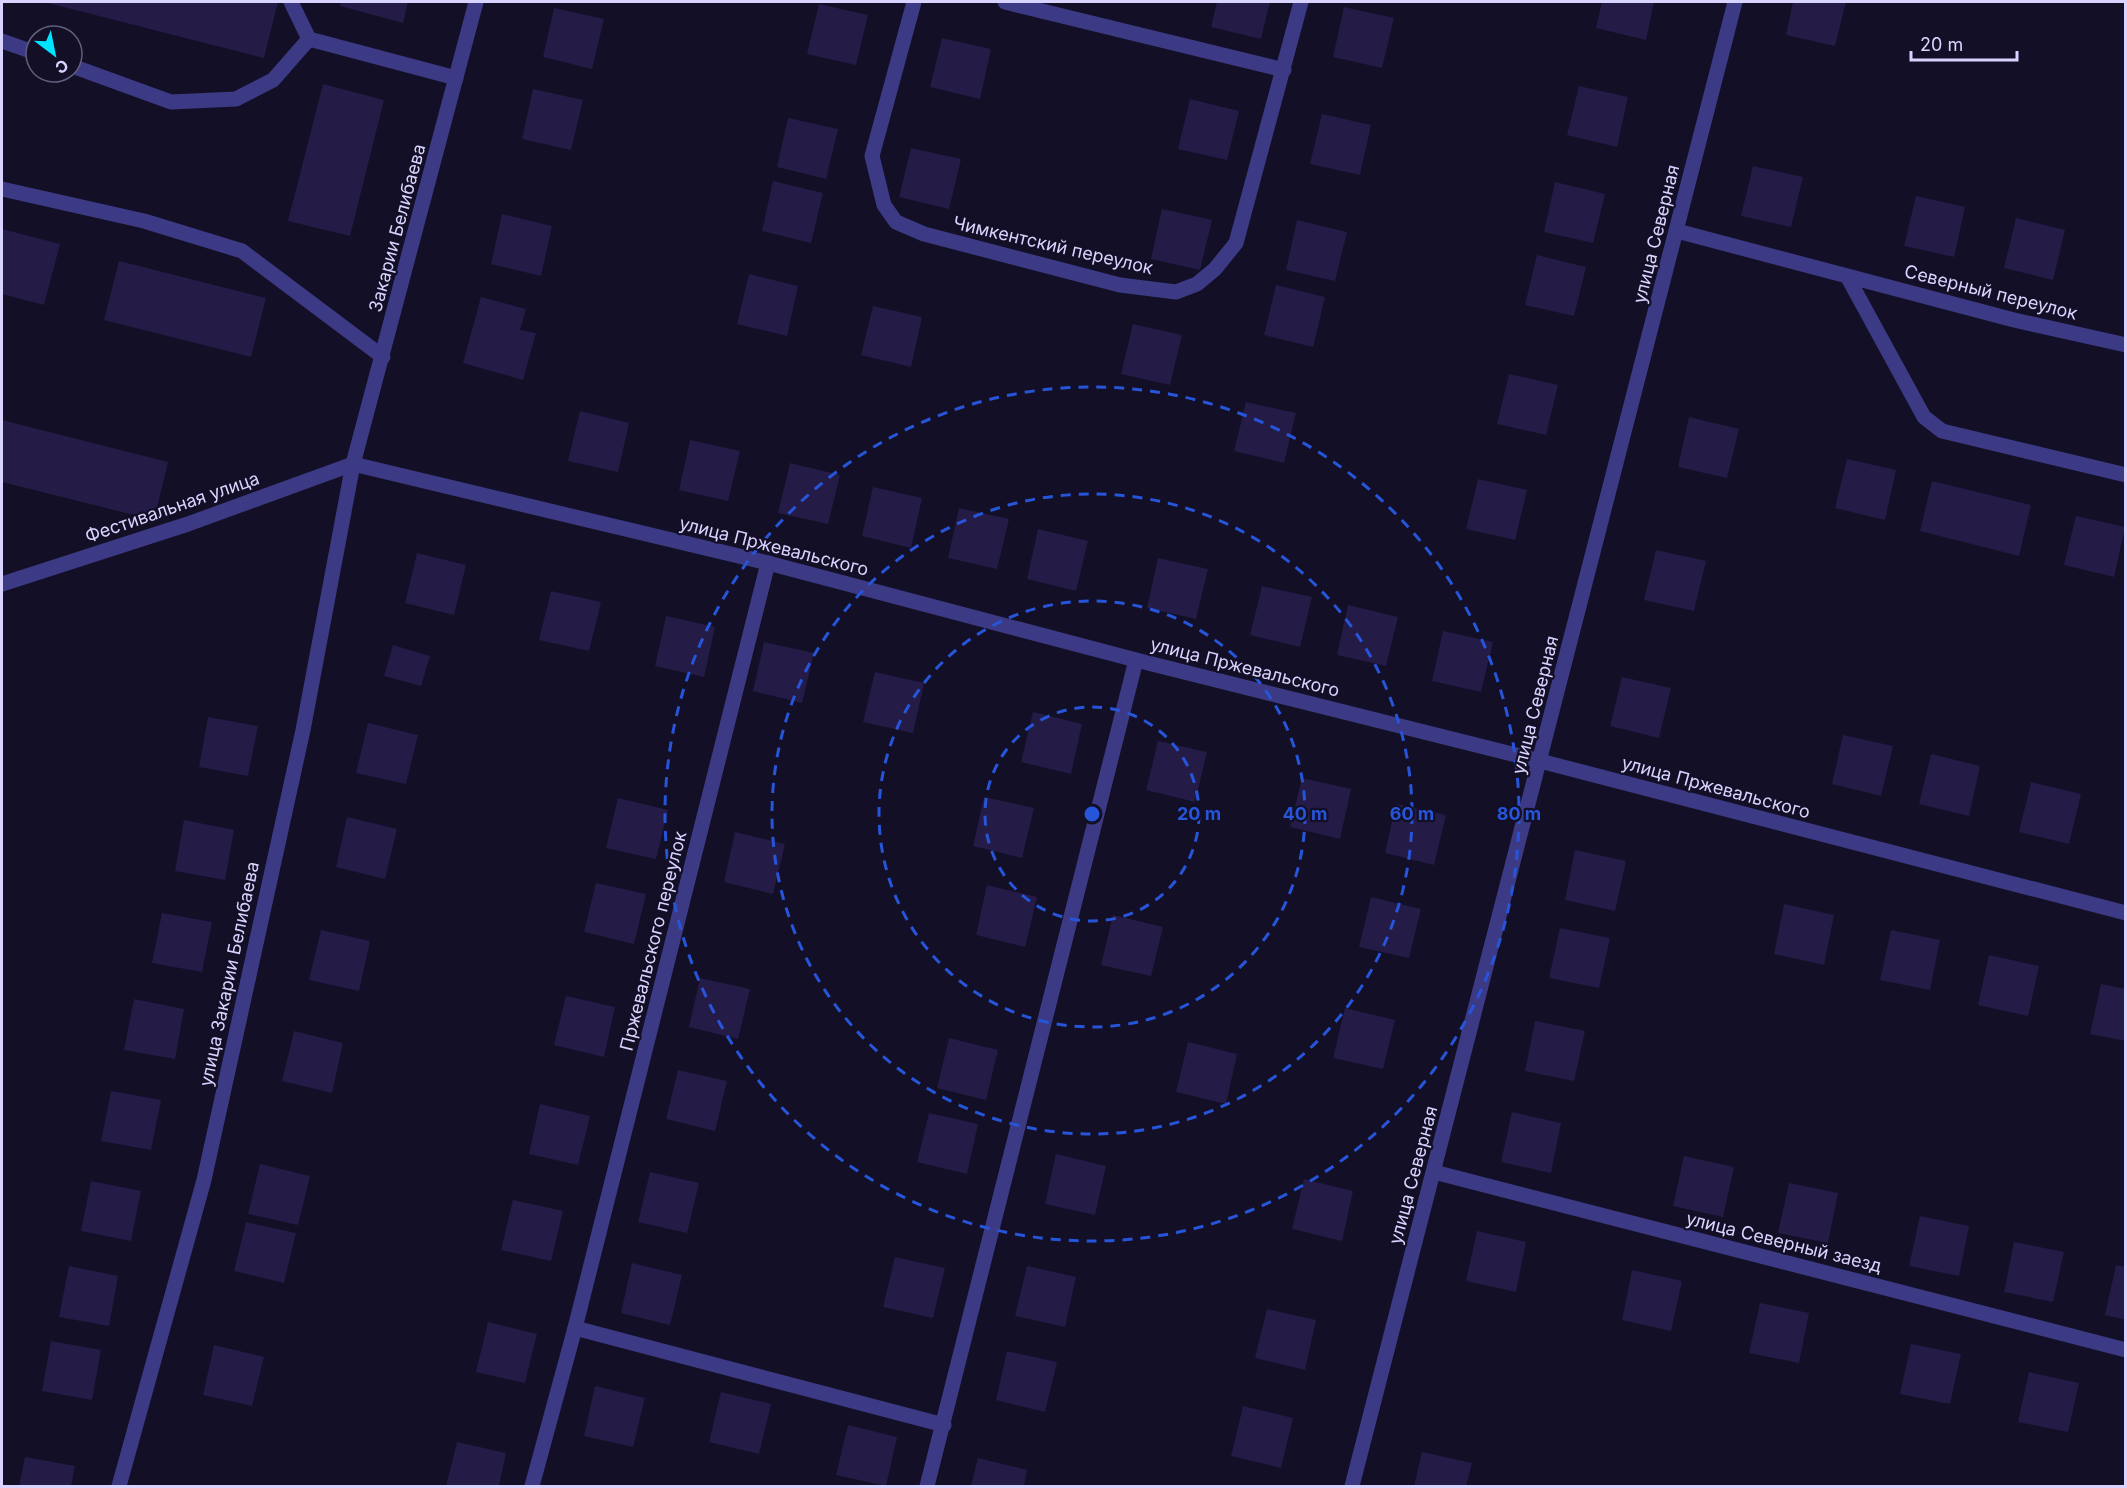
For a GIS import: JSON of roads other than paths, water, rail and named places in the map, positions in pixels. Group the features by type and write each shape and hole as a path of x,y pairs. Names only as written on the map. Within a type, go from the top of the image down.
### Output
{"street":[{"path":"291,2 309,39 456,78"},
{"name":"Закарии Белибаева","path":"353,464 384,357 476,2"},
{"name":"Чимкентский переулок","path":"914,2 872,156 884,204 896,222 924,234 1120,285 1176,292 1197,284 1215,268 1236,243 1301,2"},
{"path":"1005,2 1284,70"},
{"name":"улица Северная","path":"1352,1486 1736,2"},
{"path":"84,70 171,102 236,99 273,80 309,39"},
{"path":"2,41 24,49"},
{"path":"2,189 144,220 242,251 384,357"},
{"name":"Северный переулок","path":"1677,231 2014,320 2126,345"},
{"path":"1847,276 1924,417 1942,431 2126,475"},
{"name":"улица Пржевальского","path":"353,464 768,563 1136,660 1540,761 2126,913"},
{"name":"Фестивальная улица","path":"2,584 188,524 353,464"},
{"name":"улица Закарии Белибаева","path":"119,1486 204,1180 300,741 353,464"},
{"name":"Пржевальского переулок","path":"532,1486 575,1328 768,563"},
{"path":"927,1486 1136,660"},
{"name":"улица Северный заезд","path":"1434,1172 2126,1350"},
{"path":"575,1328 944,1425"}]}
